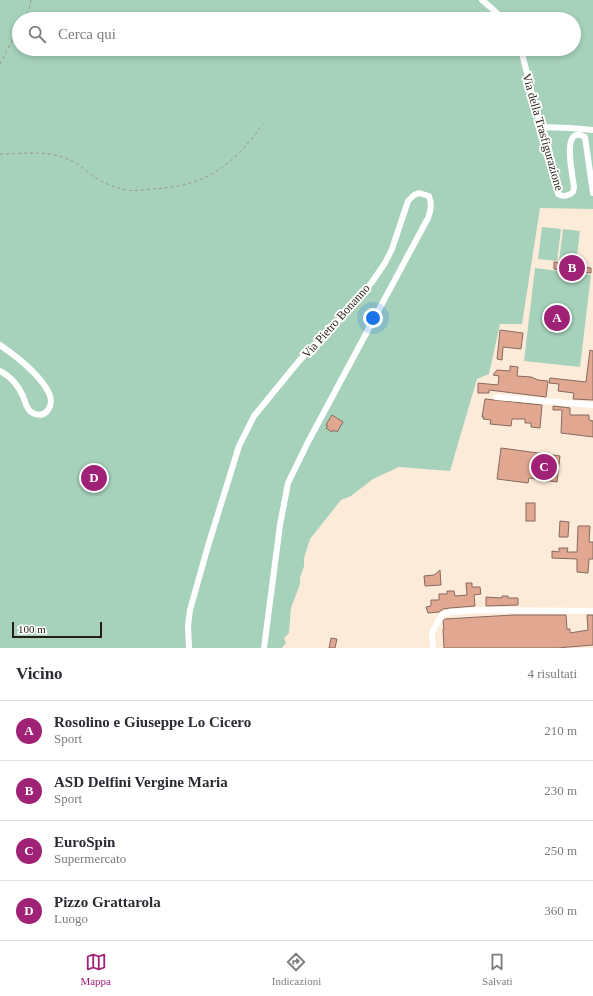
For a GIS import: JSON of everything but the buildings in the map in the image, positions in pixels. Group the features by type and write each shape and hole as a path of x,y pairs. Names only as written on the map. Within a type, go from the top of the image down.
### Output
{"street":[{"path":"482,0 496,12"},
{"name":"Via della Trasfigurazione","path":"523,56 534,102 548,144 558,194 561,196 567,196 573,192 574,187 570,141 578,134 585,137 593,193"},
{"path":"542,127 593,130"},
{"name":"Via Pietro Bonanno","path":"189,648 188,626 190,610 239,446 254,416 305,355 358,300 385,263 400,227 408,200 419,193 424,194 429,196 431,202 428,218 308,442 288,483 280,525 264,648"},
{"path":"0,345 24,363 44,386 49,393 50,398 51,405 48,411 43,414 32,412 27,408 22,394 14,382 8,375 0,371"},
{"path":"496,397 593,405"},
{"path":"433,648 432,633 442,615 450,612 482,610 593,611"}],"path":[{"path":"27,12 32,0"},
{"path":"0,64 12,41"},
{"path":"0,154 32,152 50,154 74,162 94,176 122,189 132,190 164,188 193,182 211,174 236,156 263,124"}],"green space":[{"path":"0,0 593,0 593,209 540,208 522,324 500,324 489,374 477,379 450,471 399,467 373,479 351,496 341,500 310,539 304,558 304,566 300,578 300,584 291,608 289,633 284,638 286,643 282,648 0,648"},
{"path":"542,227 561,229 557,261 538,259"},
{"path":"563,229 580,231 576,264 559,262"},
{"path":"535,268 591,275 580,367 524,361"}],"place":[{"name":"ASD Delfini Vergine Maria","path":"572,268"},
{"name":"Rosolino e Giuseppe Lo Cicero","path":"557,318"},
{"name":"EuroSpin","path":"544,467"},
{"name":"Pizzo Grattarola","path":"94,478"}]}
